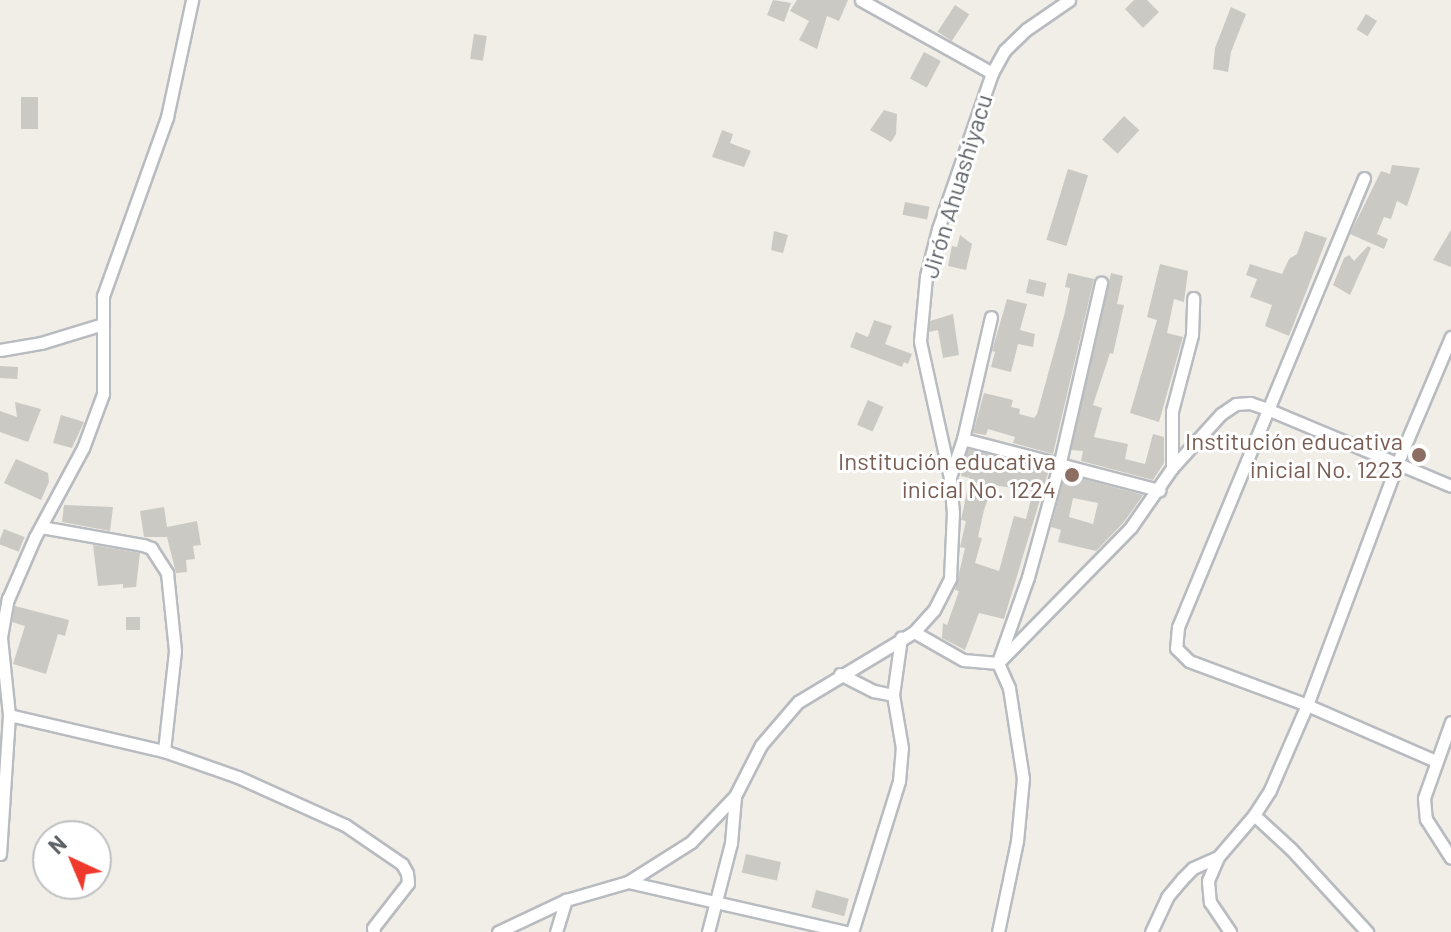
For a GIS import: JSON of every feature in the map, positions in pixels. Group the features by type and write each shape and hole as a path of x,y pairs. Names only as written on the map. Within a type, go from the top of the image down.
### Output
{"street":[{"path":"0,854 9,715 1,637 8,599 41,527 83,448 103,394 103,296 167,117 192,0"},
{"path":"861,0 992,73"},
{"name":"Jirón Ahuashiyacu","path":"914,632 934,610 950,578 950,478 920,341 921,308 938,229 992,73 1005,50 1027,29 1069,0"},
{"path":"1364,178 1178,627 1176,648 1189,661 1307,705 1436,761"},
{"path":"998,932 1017,841 1023,778 1009,688 998,663 1028,577 1060,462 1101,283"},
{"path":"1172,468 1172,411 1192,335 1193,298"},
{"path":"950,478 963,439 991,317"},
{"path":"0,350 41,343 103,324"},
{"path":"1230,932 1210,902 1208,881 1218,857 1254,815 1307,705 1397,464 1451,337"},
{"path":"998,663 1131,527 1172,468 1236,404 1267,409 1451,486"},
{"path":"963,439 1159,490"},
{"path":"41,527 143,545 151,548 167,573 175,651 164,751"},
{"path":"498,932 566,900 628,882 691,842 735,796 770,734 798,702 901,638 914,632 963,660 998,663"},
{"path":"628,882 849,932 899,781 902,748 893,695 901,638"},
{"path":"840,674 874,691 893,695"},
{"path":"9,715 164,751 238,777 345,825 402,864 408,883 373,928 374,932"},
{"path":"1451,722 1424,798 1426,819 1451,858"},
{"path":"708,932 731,843 735,796"},
{"path":"1254,815 1291,849 1367,932"},
{"path":"1151,932 1167,897 1182,879 1193,868 1218,857"},
{"path":"556,932 566,900"}],"building":[{"path":"773,0 791,3 784,22 767,15"},
{"path":"797,0 848,0 839,21 827,16 817,49 799,40 809,21 790,11"},
{"path":"1134,0 1147,0 1159,12 1143,28 1125,9"},
{"path":"955,5 969,14 952,41 938,32"},
{"path":"1231,7 1246,14 1231,52 1228,72 1213,69 1215,48"},
{"path":"1366,14 1377,21 1367,36 1356,29"},
{"path":"474,34 487,36 483,61 470,59"},
{"path":"924,52 941,61 927,87 910,78"},
{"path":"21,97 38,97 38,129 21,129"},
{"path":"884,110 897,114 896,134 891,142 870,130"},
{"path":"1124,116 1139,130 1118,154 1102,139"},
{"path":"722,130 733,134 730,143 751,151 744,167 712,157"},
{"path":"1392,165 1420,168 1407,206 1397,201 1391,219 1384,217 1377,234 1388,239 1384,249 1350,234 1381,171 1390,174"},
{"path":"1068,169 1088,175 1066,246 1046,240"},
{"path":"905,202 930,207 927,220 903,215"},
{"path":"1451,230 1451,267 1433,260"},
{"path":"774,231 788,235 783,253 771,250"},
{"path":"1305,231 1327,238 1289,336 1265,326 1272,305 1250,297 1257,279 1246,275 1250,264 1282,274 1289,259 1297,254"},
{"path":"960,235 972,244 966,270 948,266 952,246 957,247"},
{"path":"1368,246 1371,248 1350,295 1333,285 1344,258 1349,255 1354,261"},
{"path":"1160,264 1188,271 1184,302 1174,299 1167,333 1183,337 1159,422 1130,413 1157,320 1147,317"},
{"path":"1068,273 1094,279 1053,454 1013,443 1015,437 988,429 986,435 973,433 984,393 1013,400 1011,407 1020,409 1019,414 1034,418 1037,414 1065,312 1070,288 1065,287"},
{"path":"1111,273 1123,276 1117,304 1124,305 1113,354 1110,353 1093,405 1102,408 1094,437 1128,444 1125,459 1145,464 1153,434 1164,437 1164,463 1153,480 1081,461 1083,451 1071,450"},
{"path":"1029,279 1047,283 1043,297 1026,293"},
{"path":"1007,299 1027,304 1020,330 1035,334 1033,347 1018,344 1011,372 991,367 995,352 992,351"},
{"path":"953,314 959,355 943,358 938,330 929,332 930,321"},
{"path":"874,320 892,326 885,344 912,354 908,364 904,362 902,367 850,347 856,332 868,337"},
{"path":"0,366 18,367 17,379 0,378"},
{"path":"868,400 884,407 873,432 857,425"},
{"path":"15,402 41,409 28,442 0,432 0,411 17,417"},
{"path":"61,415 84,422 72,448 53,443"},
{"path":"968,449 1049,470 1004,619 979,613 965,650 942,638 943,623 947,625 959,591 955,590 965,548 960,547 966,521 961,520 970,478 961,476","holes":["993,485 1033,491 1026,519 1014,516 999,571 975,563 982,538 978,537 984,510"]},
{"path":"16,459 48,473 49,482 41,500 4,483"},
{"path":"1065,474 1143,495 1124,522 1096,551 1058,542 1061,530 1051,527","holes":["1073,498 1098,503 1093,524 1069,517"]},
{"path":"64,505 113,507 110,531 62,522"},
{"path":"164,507 167,527 197,521 201,545 193,546 195,559 186,560 187,572 176,573 167,537 144,537 140,511"},
{"path":"4,529 25,537 19,552 0,545"},
{"path":"93,545 140,553 136,587 123,588 123,584 98,586"},
{"path":"15,606 69,620 65,636 58,634 46,674 13,664 25,626 12,622"},
{"path":"126,617 140,617 140,630 126,630"},
{"path":"746,854 781,862 777,881 742,873"},
{"path":"816,890 849,899 844,916 811,907"}],"place":[{"name":"Institución educativa inicial No. 1223","path":"1419,455"},
{"name":"Institución educativa inicial No. 1224","path":"1072,475"}]}
